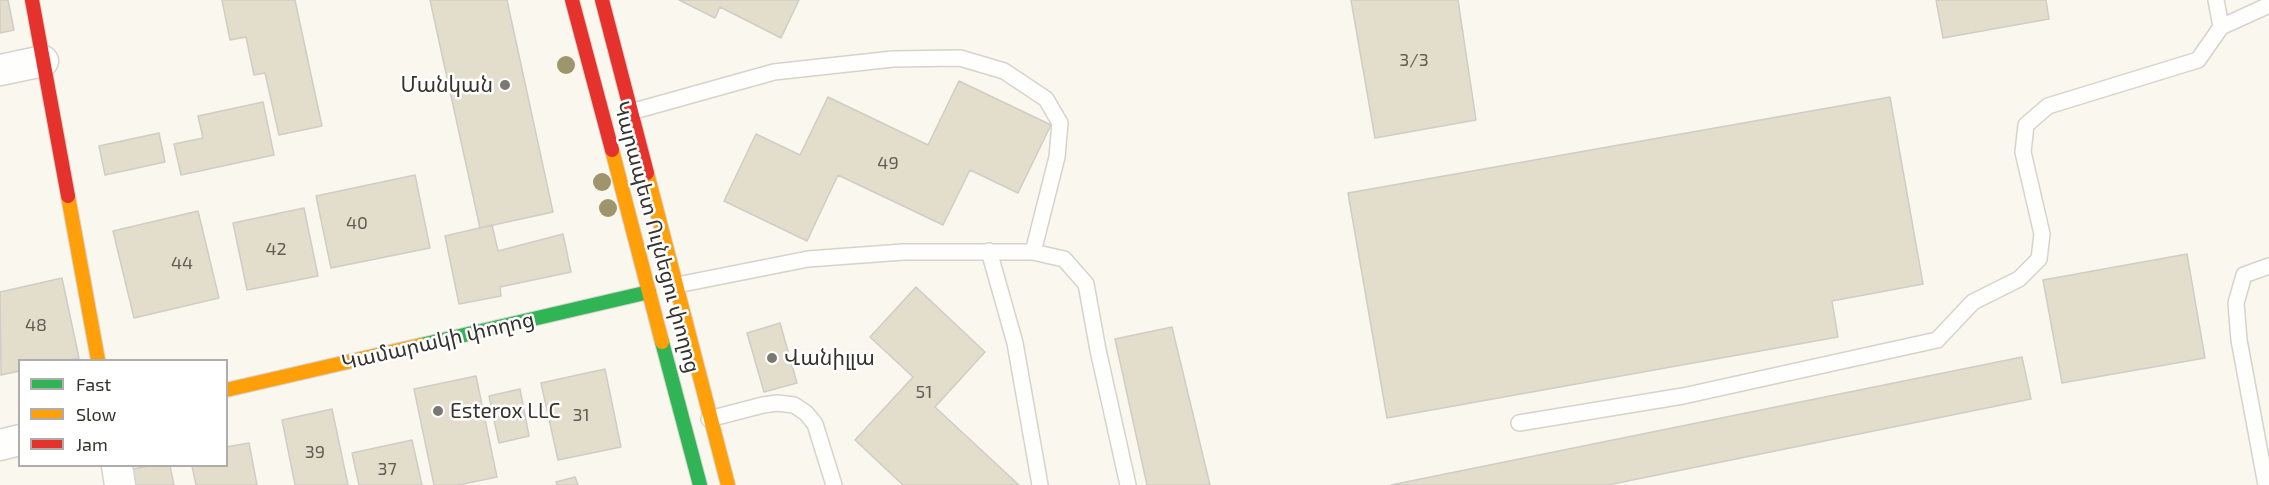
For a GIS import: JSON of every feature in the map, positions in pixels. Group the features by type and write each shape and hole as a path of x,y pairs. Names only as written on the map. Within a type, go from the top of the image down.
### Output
{"street":[{"path":"33,0 98,359"},
{"name":"Կարապետ Ուլնեցու փողոց","path":"572,0 700,485"},
{"name":"Կարապետ Ուլնեցու փողոց","path":"602,0 728,485"},
{"path":"0,70 43,61"},
{"name":"Կամարակի փողոց","path":"228,390 649,292"},
{"path":"0,445 18,440"},
{"path":"117,467 120,485"}],"lane":[{"path":"2216,0 2221,27"},
{"path":"1518,423 1683,396 1937,340 1973,302 2019,279 2039,259 2042,234 2023,152 2026,125 2048,106 2198,60 2221,27 2269,4"},
{"path":"604,119 774,72 893,58 960,58 1004,71 1046,99 1060,123 1057,157 1032,252"},
{"path":"989,251 1015,343 1040,485"},
{"path":"649,292 808,259 903,252 989,251 1032,252 1064,259 1086,284 1128,485"},
{"path":"2266,485 2239,340 2236,303 2244,275 2269,266"},
{"path":"686,426 770,404 794,405 806,413 814,424 834,485"}],"building":[{"path":"0,0 8,0 14,30 0,33"},
{"path":"222,0 295,0 322,126 279,135 265,73 254,75 246,37 230,40"},
{"path":"430,0 507,0 553,212 480,228"},
{"path":"679,0 799,0 781,38 720,7 715,18"},
{"path":"1351,0 1458,0 1476,120 1375,138"},
{"path":"1936,0 2046,0 2049,19 1943,38"},
{"path":"959,81 1051,125 1018,193 970,170 943,225 838,175 807,241 724,201 756,134 800,155 828,97 928,145"},
{"path":"1890,97 1923,284 1832,301 1838,337 1387,418 1348,193"},
{"path":"263,102 274,155 181,175 174,144 203,138 198,116"},
{"path":"159,133 165,162 105,175 99,146"},
{"path":"415,175 430,248 331,268 316,196"},
{"path":"304,208 318,276 247,290 233,223"},
{"path":"198,211 219,298 134,318 113,231"},
{"path":"492,225 498,251 563,234 571,272 500,287 501,296 459,304 445,236"},
{"path":"2187,254 2205,358 2062,383 2043,280"},
{"path":"62,278 79,358 18,359 18,371 1,375 0,292"},
{"path":"916,287 985,352 935,407 1019,485 903,485 855,440 913,377 870,337"},
{"name":"Վանիլլա","path":"780,323 797,383 764,392 747,333"},
{"path":"1172,327 1210,485 1147,485 1115,339"},
{"path":"2022,357 2031,399 1608,485 1391,485"},
{"path":"605,369 621,447 558,460 541,383"},
{"path":"476,376 497,477 459,485 434,485 414,389"},
{"path":"520,389 529,436 499,443 489,396"},
{"path":"332,409 348,485 295,485 282,420"},
{"path":"412,440 422,485 359,485 352,453"},
{"path":"249,443 257,485 196,485 192,467 228,467 228,447"},
{"path":"144,467 170,467 174,485 126,485 123,471"},
{"path":"575,477 578,485 557,485 556,482"}],"traffic: fast":[{"path":"421,345 649,292"},
{"path":"662,342 700,485"}],"traffic: slow":[{"path":"612,150 662,342"},
{"path":"647,173 728,485"},
{"path":"68,196 98,359"},
{"path":"228,390 421,345"}],"traffic: jam":[{"path":"32,0 68,196"},
{"path":"572,0 612,150"},
{"path":"602,0 647,173"}],"place":[{"name":"Մանկան","path":"505,85"},
{"name":"Վանիլլա","path":"772,358"},
{"name":"Esterox LLC","path":"438,411"}]}
